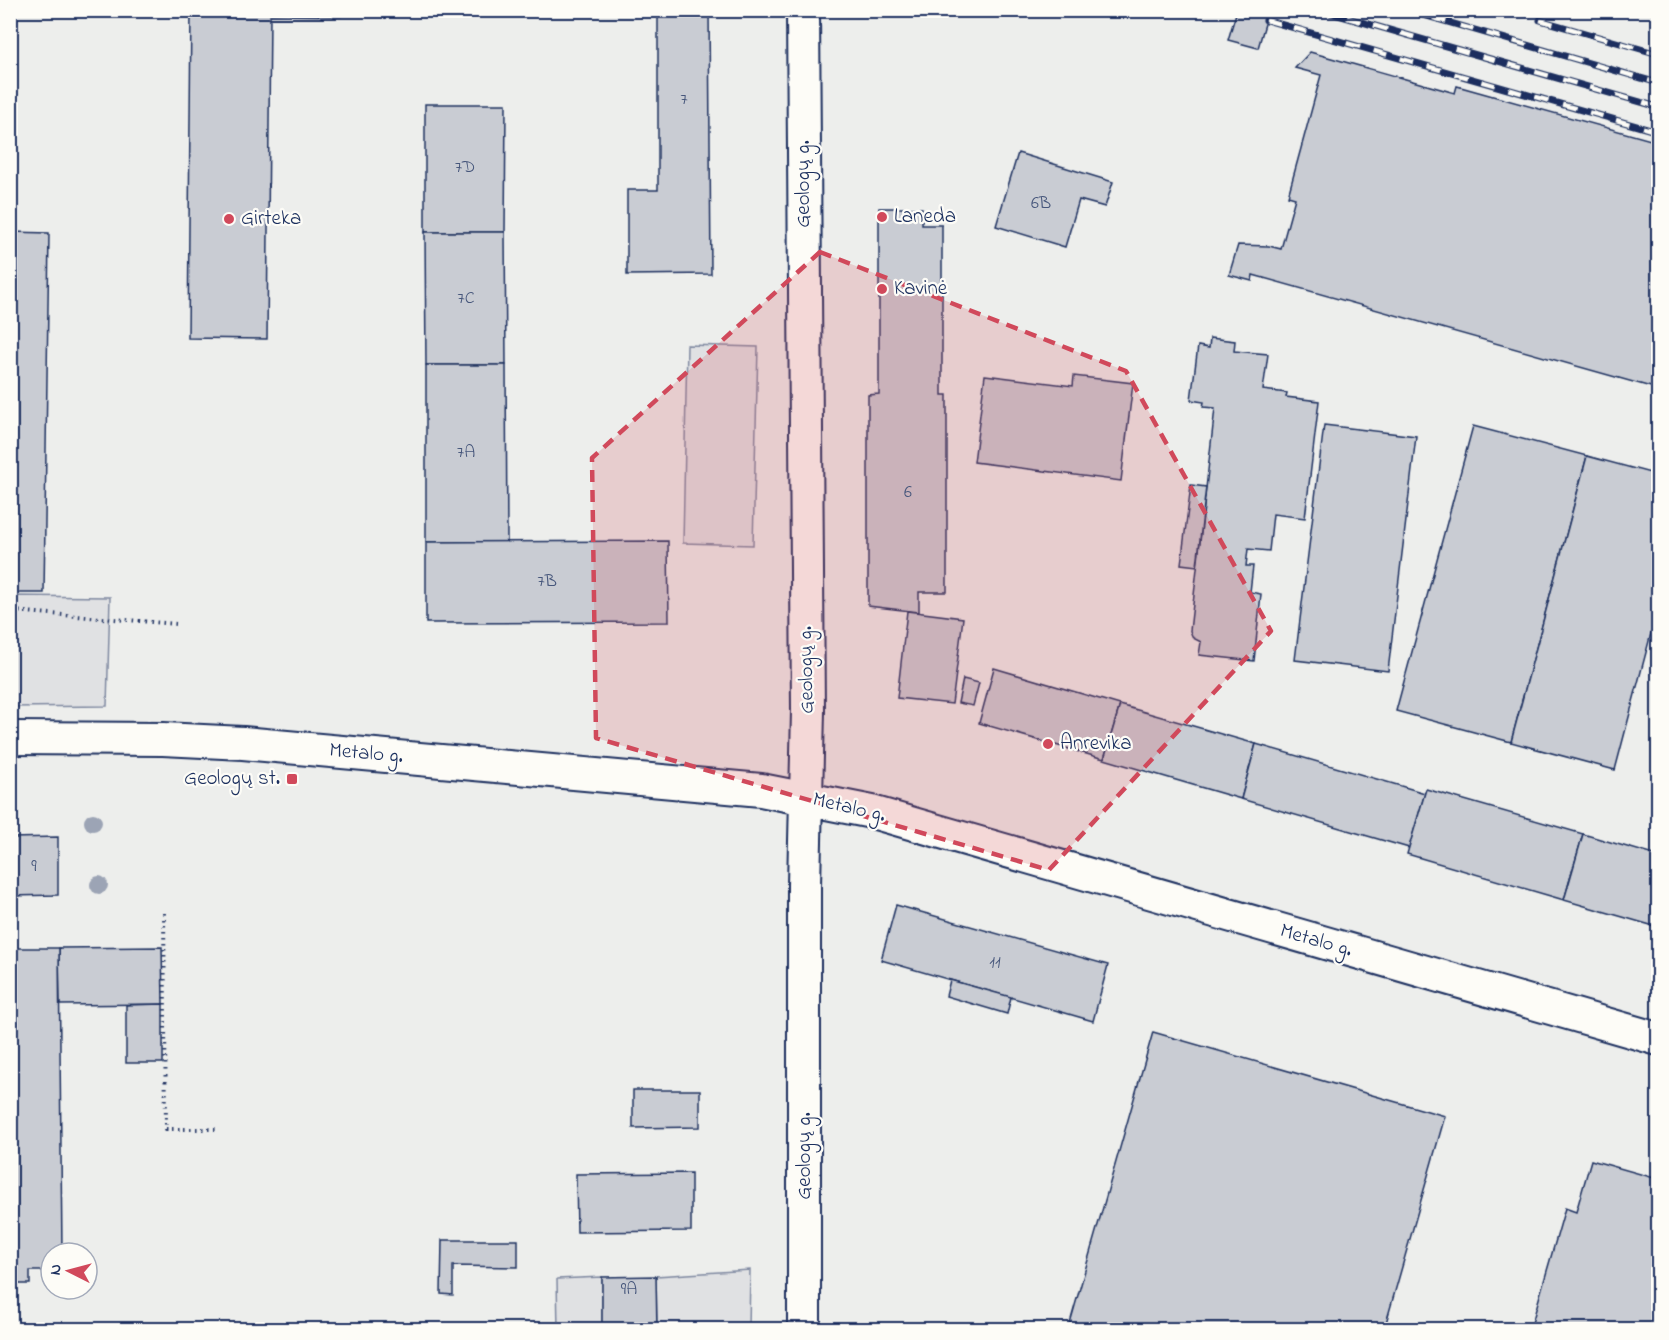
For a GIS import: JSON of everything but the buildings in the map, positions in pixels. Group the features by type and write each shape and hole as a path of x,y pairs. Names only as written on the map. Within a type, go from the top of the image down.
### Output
{"street":[{"name":"Geologų g.","path":"803,10 808,711 804,885 804,1329"},
{"name":"Metalo g.","path":"10,738 162,739 243,743 761,790 872,812 1659,1040"}],"path":[{"path":"10,663 12,611 177,624"},
{"path":"164,913 166,1129 219,1130"}],"highlighted area":[{"path":"820,252 1126,371 1271,631 1049,870 596,738 592,458"}],"shaded area":[{"path":"10,11 1658,11 1658,1329 11,1329"},
{"path":"687,345 758,347 753,545 683,543"},
{"path":"11,596 110,597 107,706 11,707"},
{"path":"750,1270 749,1329 657,1329 656,1276"},
{"path":"602,1277 602,1329 558,1329 557,1279"}],"railway":[{"path":"1320,10 1658,107"},
{"path":"1406,10 1658,83"},
{"path":"1266,20 1658,132"},
{"path":"1540,20 1658,54"}],"place":[{"name":"Laneda","path":"882,217"},
{"name":"Girteka","path":"229,219"},
{"name":"Kavinė","path":"882,289"},
{"name":"Anrevika","path":"1048,744"},
{"name":"Geologų st.","path":"292,779"}]}
